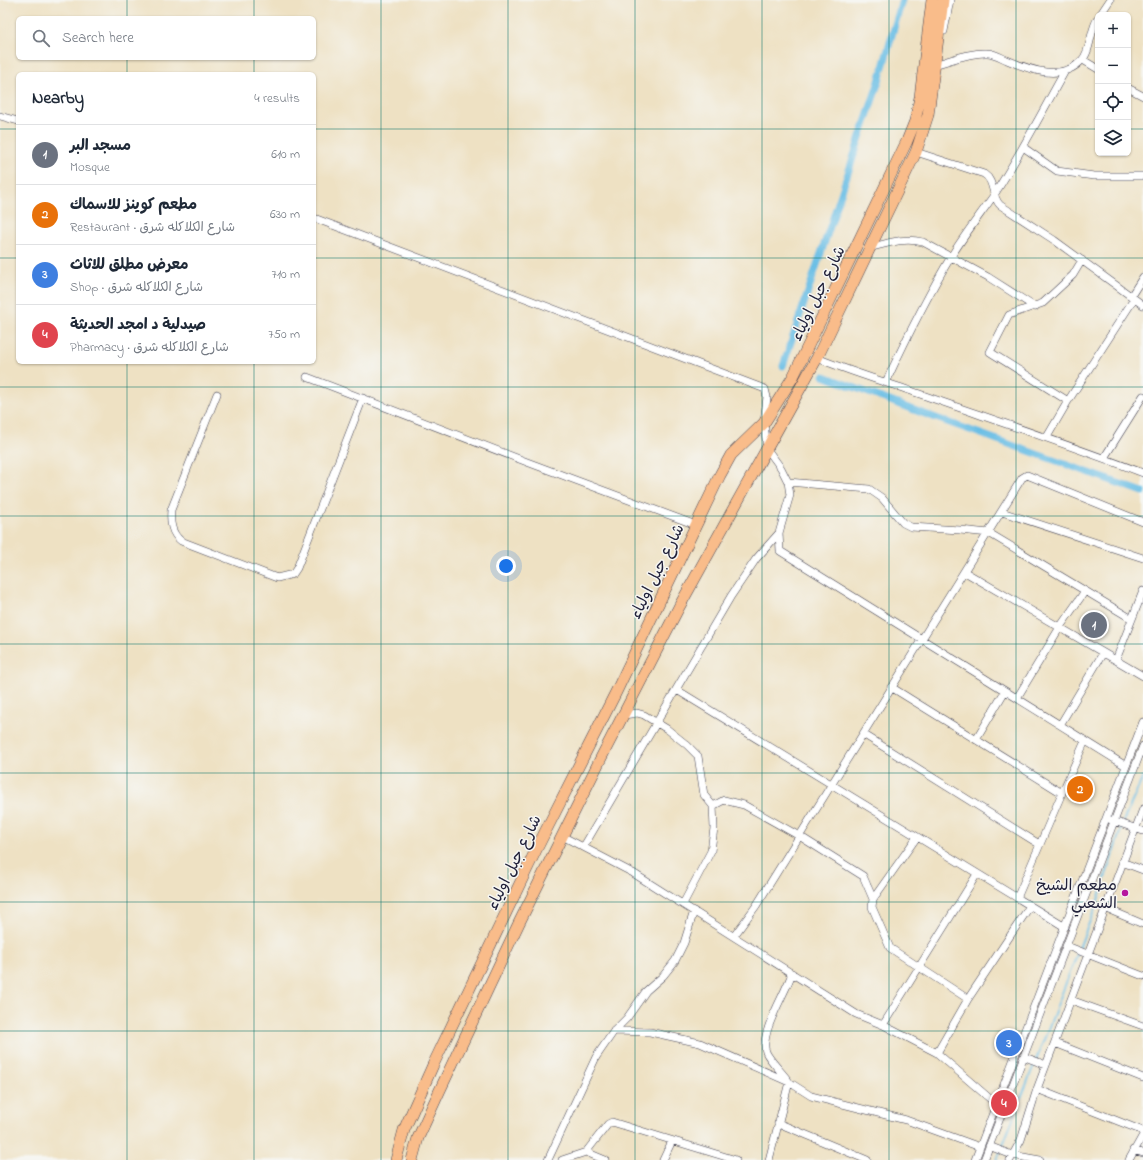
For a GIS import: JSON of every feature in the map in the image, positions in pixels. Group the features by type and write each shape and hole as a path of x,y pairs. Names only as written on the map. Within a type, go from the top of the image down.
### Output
{"highway":[{"name":"شارع جبل اولياء","path":"396,1160 404,1130 433,1065 536,850 616,692 730,455 764,423 802,361 908,141 915,122 920,97 932,0"},
{"name":"شارع جبل اولياء","path":"412,1160 418,1138 437,1096 562,836 686,594 817,358 916,152 928,115 943,0"}],"street":[{"path":"932,92 950,0"},
{"path":"1102,12 1110,0"},
{"path":"886,382 914,322 952,256 1023,147 1066,71 1083,60 1095,22"},
{"path":"937,64 970,55 988,52 1023,67 1044,73 1066,71"},
{"path":"1083,60 1095,68"},
{"path":"1131,90 1143,96"},
{"path":"0,116 16,120"},
{"path":"1023,147 1057,171 1094,176 1143,176"},
{"path":"916,152 984,174 990,180 993,195 1000,205 1082,260 1143,305"},
{"path":"316,219 764,389 767,399 764,423 767,449 781,468 788,482 790,495 779,533 780,551 1126,766"},
{"path":"869,248 898,240 912,239 924,242 988,277 1035,308"},
{"path":"1068,401 990,352 1009,315 1014,312 1035,308 1043,303 1073,275 1082,260"},
{"path":"1047,437 1132,298 1143,277"},
{"path":"817,358 849,371 886,382 1047,437 1143,473"},
{"path":"307,377 527,462 696,525"},
{"path":"217,394 171,510 171,525 174,533 181,541 277,578 293,574 297,568 363,398"},
{"path":"1104,458 1143,396"},
{"path":"734,936 756,906 921,638 965,572 1022,478 1027,475 1143,522"},
{"path":"788,482 869,489 882,498 903,523 911,527 989,533 1132,619"},
{"path":"1002,512 1143,558"},
{"path":"584,846 731,596 756,559 779,533"},
{"path":"965,572 1143,676"},
{"path":"1017,698 1060,627 1085,591"},
{"path":"1116,660 1143,591"},
{"path":"1060,725 1103,653"},
{"path":"891,687 1062,793"},
{"path":"677,690 977,874 1065,926"},
{"path":"976,740 1005,691"},
{"path":"624,715 636,713 644,715 667,729 698,756 704,794 713,806 714,828 711,851 683,904"},
{"path":"975,1160 1143,722"},
{"path":"863,734 1039,844"},
{"path":"1017,898 1084,741"},
{"path":"984,1160 1143,748"},
{"path":"713,806 724,800 744,805 799,836 863,876 873,899"},
{"path":"1011,1157 1021,1140 1037,1089 1088,955 1104,908 1143,809"},
{"path":"1106,818 1143,831"},
{"path":"562,836 584,846 683,904 856,1014 883,1025 937,1053 996,1104"},
{"path":"917,837 873,899 872,907 887,943 895,951 968,999"},
{"path":"1122,862 1143,870"},
{"path":"883,1025 977,874"},
{"path":"937,1053 968,999 1030,906"},
{"path":"1104,908 1143,924"},
{"path":"548,1160 596,1057 614,1031 627,1018 646,991 663,976 675,961 684,943 694,911"},
{"path":"1067,946 1143,976"},
{"path":"789,1082 766,1052 766,1039 769,1023 785,993 792,973"},
{"path":"1071,1000 1143,1026"},
{"path":"614,1031 650,1032 700,1043 789,1082 806,1093 818,1098 906,1120 980,1147"},
{"path":"1055,1043 1143,1078"},
{"path":"1025,1057 1046,1065"},
{"path":"769,1160 789,1082"},
{"path":"1037,1089 1143,1131"},
{"path":"562,1160 586,1152 608,1124 612,1122 736,1160"},
{"path":"778,1123 867,1160"},
{"path":"1129,1160 1133,1150 1143,1135"},
{"path":"663,1160 672,1141"},
{"path":"990,1146 1011,1157 1040,1160"},
{"path":"1133,1150 1143,1153"},
{"path":"586,1152 605,1160"}],"waterway":[{"path":"783,366 879,81 902,0"},
{"path":"824,376 911,409 1143,492"},
{"path":"1123,822 1143,777"},
{"path":"1079,948 1096,906 1122,826"},
{"path":"997,1160 1078,952"}],"place":[{"name":"مسجد البر","path":"1094,625"},
{"name":"مطعم كوينز للاسماك","path":"1080,789"},
{"name":"مطعم الشيخ الشعبي","path":"1125,893"},
{"name":"معرض مطلق للاثاث","path":"1009,1043"},
{"name":"صيدلية د امجد الحديثة","path":"1004,1103"}]}
